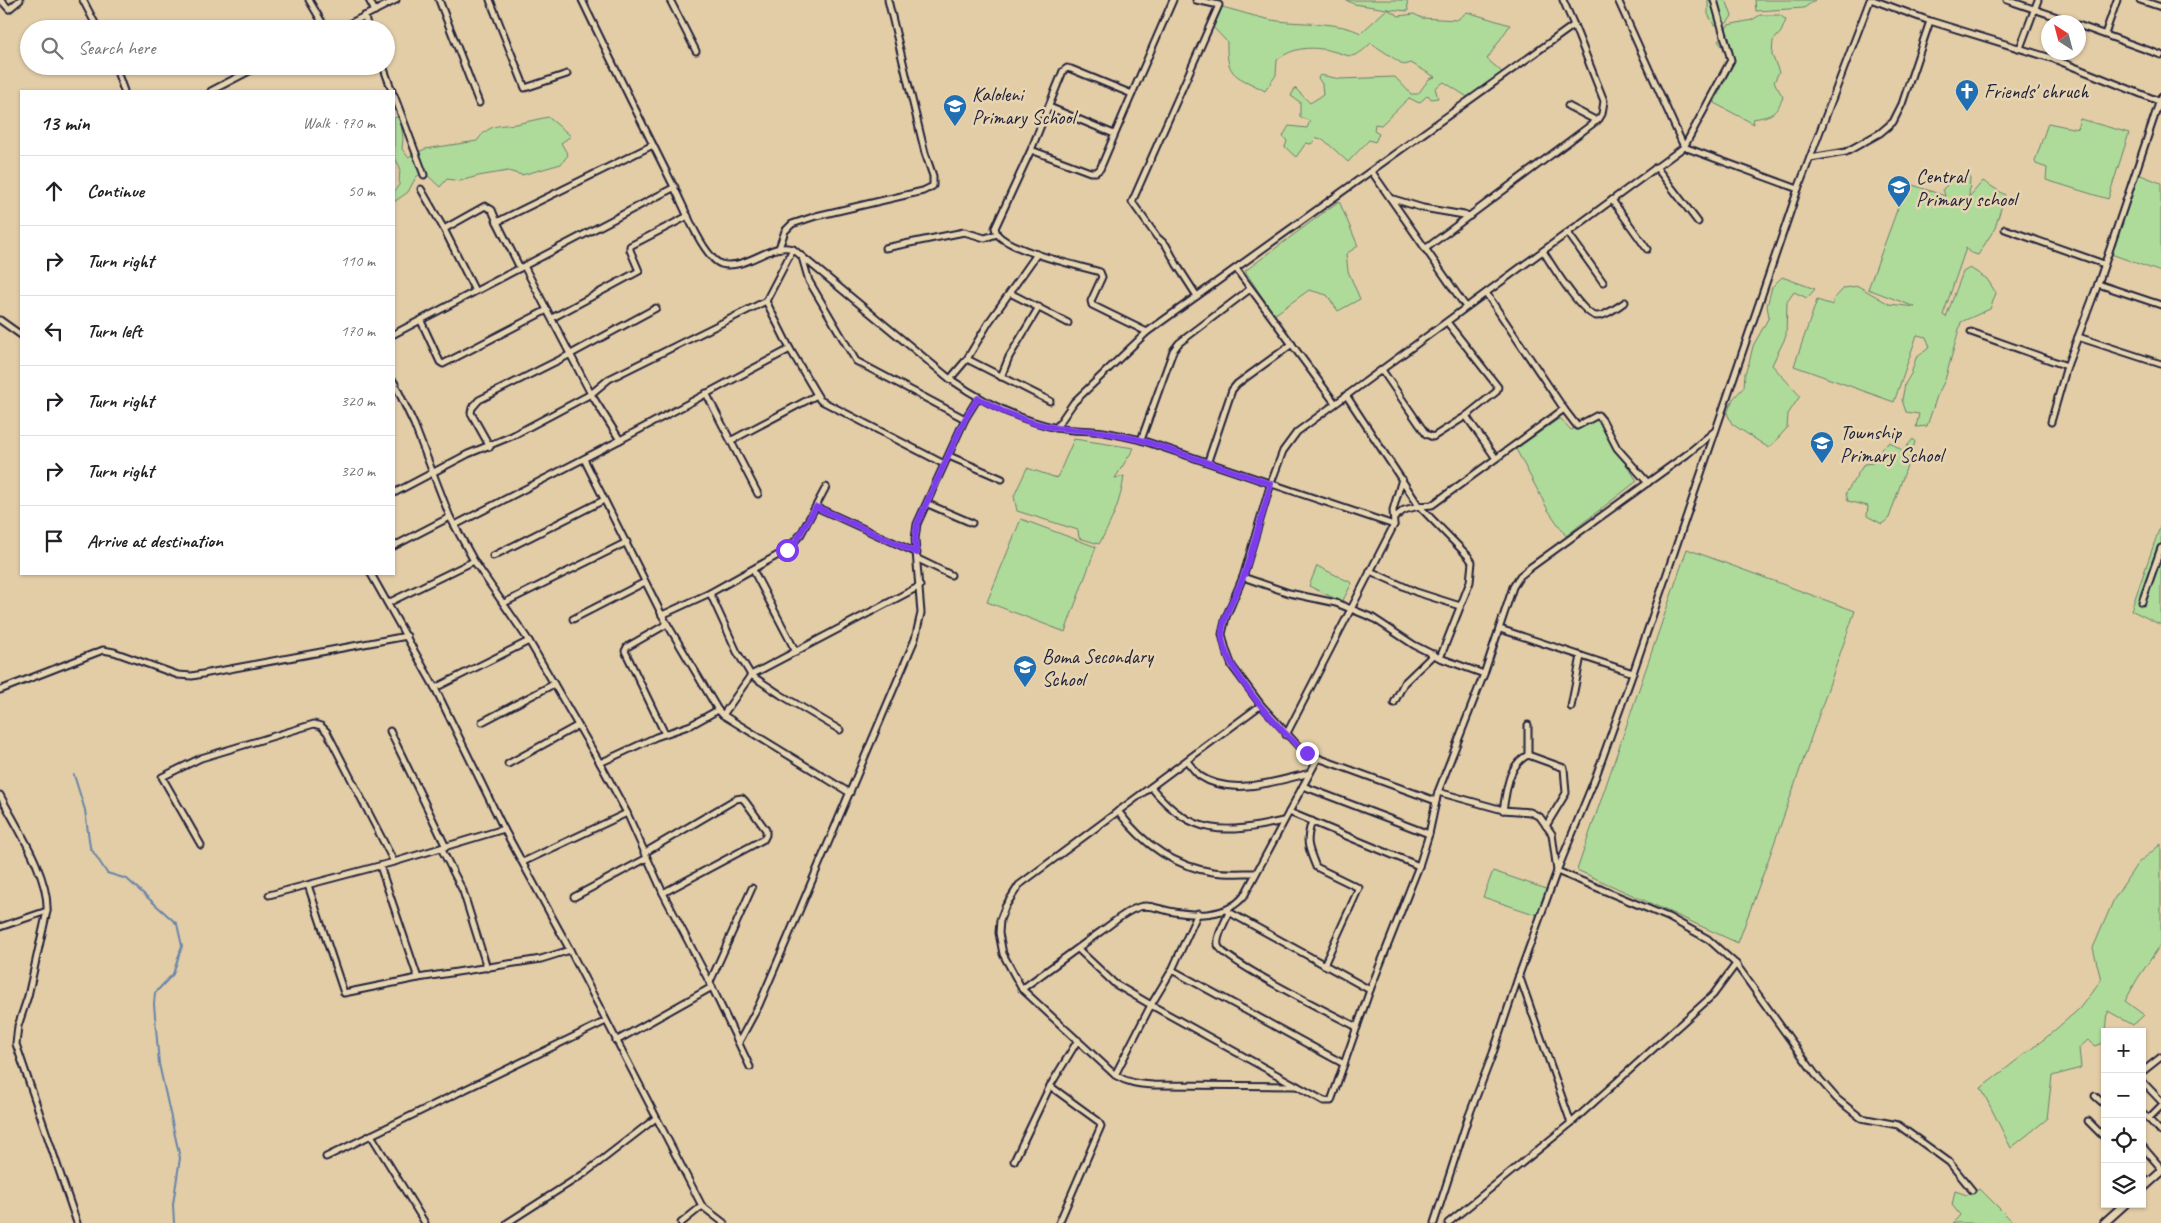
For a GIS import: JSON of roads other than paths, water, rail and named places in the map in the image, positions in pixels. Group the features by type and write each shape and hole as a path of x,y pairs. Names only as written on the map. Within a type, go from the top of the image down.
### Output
{"street":[{"path":"1,0 9,9 20,0"},
{"path":"83,0 93,20"},
{"path":"309,0 321,20"},
{"path":"369,0 375,11"},
{"path":"356,20 396,0"},
{"path":"439,0 479,103"},
{"path":"490,0 525,88 568,74"},
{"path":"582,0 688,216 712,258 721,264 748,261 779,248 788,247 802,256 950,379 978,398 1018,417 1056,428 1102,432 1141,440 1208,461 1394,526"},
{"path":"670,0 696,51"},
{"path":"779,248 785,231 792,224 816,216 924,191 932,186 934,176 925,153 888,0"},
{"path":"1031,150 1090,172 1096,172 1100,169 1173,0"},
{"path":"1196,0 1220,5 1132,202 1157,237 1166,245 1197,296"},
{"path":"1425,249 1597,121 1602,114 1604,101 1563,0"},
{"path":"1618,0 1684,147 1798,189"},
{"path":"1436,802 1318,758 1299,747 1286,735 1261,705 1232,666 1222,634 1226,617 1243,577 1271,484 1284,451 1292,437 1346,395 1684,147 1731,60 1714,0"},
{"path":"1434,1223 1468,1118 1494,1053 1557,871 1596,776 1633,673 1798,189 1871,0 1930,21 2054,59 2160,100 2098,284 2068,366 2051,422"},
{"path":"2007,0 2050,15"},
{"path":"2020,48 2038,0"},
{"path":"2105,34 2117,0"},
{"path":"2140,0 2161,7"},
{"path":"364,16 366,20"},
{"path":"1810,158 1846,152 1880,133 1893,122 1902,104 1930,21"},
{"path":"1056,428 1074,402 1147,332 1236,270 1574,25"},
{"path":"2086,28 2161,55"},
{"path":"996,234 997,221 1031,150 1063,71 1067,68 1132,94"},
{"path":"118,75 124,90"},
{"path":"214,90 242,75"},
{"path":"386,75 392,90"},
{"path":"395,98 424,175"},
{"path":"1568,106 1597,121"},
{"path":"1049,107 1114,134"},
{"path":"497,222 653,145"},
{"path":"1656,167 1698,222"},
{"path":"1372,172 1466,307"},
{"path":"395,334 674,187"},
{"path":"421,189 444,229 475,291"},
{"path":"1392,199 1423,208 1470,216"},
{"path":"1612,200 1647,249"},
{"path":"444,229 486,206 492,210 552,318 591,394 620,440"},
{"path":"552,318 639,271 630,246 688,216"},
{"path":"2005,229 2104,264"},
{"path":"884,248 964,232 985,238 996,234"},
{"path":"1568,233 1603,282"},
{"path":"996,234 1007,242 1037,254 1100,272 1102,275 1091,301 1092,305 1147,332"},
{"path":"395,492 479,449 490,447 591,394 609,379 766,300 793,249"},
{"path":"1542,251 1583,308 1592,316 1599,316 1625,302"},
{"path":"950,379 967,359 989,322 1037,254"},
{"path":"802,256 809,281 856,361 965,419"},
{"path":"1236,270 1336,403"},
{"path":"2098,284 2161,305"},
{"path":"1141,440 1173,351 1179,343 1250,289"},
{"path":"1010,293 1039,306 1068,323"},
{"path":"1486,293 1577,426 1598,416 1603,421 1617,448 1648,483"},
{"path":"766,300 790,349 817,395 826,403 944,464"},
{"path":"1001,377 1009,357 1039,306"},
{"path":"490,447 472,417 474,404 656,308"},
{"path":"421,321 440,362 443,364 547,310"},
{"path":"0,320 20,334"},
{"path":"1382,370 1426,434 1433,436 1466,416 1496,392 1498,387 1447,322"},
{"path":"1971,332 2068,366"},
{"path":"2078,337 2161,364"},
{"path":"1208,461 1232,390 1237,384 1292,344"},
{"path":"455,525 584,459 790,349"},
{"path":"967,359 1050,401"},
{"path":"395,387 414,424 450,517 474,561 529,641 600,763 627,813 663,893 711,984 750,1067"},
{"path":"706,393 732,440 758,494"},
{"path":"732,440 817,395"},
{"path":"1346,395 1419,506 1472,562 1470,582 1440,658"},
{"path":"739,1042 759,1005 915,639 922,613 915,540 917,524 928,504 965,419 978,398"},
{"path":"1394,518 1404,510 1432,504 1564,409"},
{"path":"1466,416 1496,457"},
{"path":"1078,949 1115,984 1297,1086 1328,1102 1333,1098 1370,990 1419,866 1429,834 1438,792 1484,674 1512,587 1520,576 1648,483 1715,431"},
{"path":"949,456 1002,479"},
{"path":"584,459 662,615 718,710 723,715 850,793"},
{"path":"1286,735 1394,526 1393,510 1402,479"},
{"path":"662,615 753,570 787,550 795,543 826,487"},
{"path":"493,556 604,500"},
{"path":"928,504 972,523"},
{"path":"816,507 917,556 951,575"},
{"path":"395,545 450,517"},
{"path":"504,603 627,542"},
{"path":"2142,602 2161,548"},
{"path":"388,603 474,561"},
{"path":"753,570 796,652"},
{"path":"1370,571 1416,592 1460,606"},
{"path":"372,575 435,688 504,829 524,862 702,1206 724,1223"},
{"path":"1243,577 1289,593 1336,603 1351,609 1373,618 1414,645 1440,658 1484,674"},
{"path":"573,619 645,582"},
{"path":"723,715 751,675 920,586"},
{"path":"710,592 737,652 751,675 780,695 840,730"},
{"path":"665,734 625,650 627,646 667,624"},
{"path":"1500,629 1633,673"},
{"path":"0,690 103,650 114,652 178,675 192,676 407,636"},
{"path":"435,688 529,641"},
{"path":"1394,703 1404,683 1434,654"},
{"path":"1571,707 1581,656"},
{"path":"482,722 554,684"},
{"path":"1261,705 1019,885 1005,907 1000,920 999,933 1003,954 1022,989 1115,1075 1125,1081 1136,1084 1297,1086"},
{"path":"600,763 665,734 691,725 718,710"},
{"path":"201,845 162,777 201,758 314,724 321,726 327,732 394,862"},
{"path":"1528,724 1528,755"},
{"path":"508,764 578,726"},
{"path":"390,731 463,891 487,968"},
{"path":"1503,810 1512,768 1519,759 1528,755 1564,768 1566,793 1546,826"},
{"path":"1022,989 1119,919 1138,908 1152,906 1169,911 1213,914 1228,911 1238,904 1318,758"},
{"path":"1187,761 1199,775 1213,783 1234,786 1256,785 1310,773"},
{"path":"1303,786 1429,834"},
{"path":"1151,787 1165,804 1182,817 1199,825 1217,829 1246,830 1284,822"},
{"path":"1438,792 1503,810 1530,812 1540,818 1552,834 1557,871"},
{"path":"0,795 43,880 48,898 47,911 28,996 18,1026 16,1044 77,1223"},
{"path":"574,897 736,799 742,798 766,830 764,839 663,893"},
{"path":"1118,811 1148,845 1184,864 1213,872 1255,873"},
{"path":"1289,812 1419,866"},
{"path":"524,862 627,813"},
{"path":"1312,821 1306,837 1307,845 1316,867 1359,888 1324,965"},
{"path":"269,895 380,866 504,829"},
{"path":"380,866 418,978"},
{"path":"1557,871 1668,916 1708,939 1736,964 1815,1074 1837,1098 1860,1118 1898,1126 1949,1162 1972,1190"},
{"path":"308,885 343,992 541,959 570,950"},
{"path":"616,1042 711,984 752,888"},
{"path":"0,927 47,911"},
{"path":"1228,911 1370,990"},
{"path":"1228,911 1218,941 1218,947 1222,952 1254,973 1358,1027"},
{"path":"1115,1075 1151,1005 1172,970 1198,913"},
{"path":"1448,1223 1571,1123 1713,995 1736,964"},
{"path":"1172,970 1344,1064"},
{"path":"1520,974 1571,1123"},
{"path":"326,1157 449,1099 500,1071 606,1021"},
{"path":"1014,1161 1050,1086 1078,1040"},
{"path":"2146,1069 2161,1056"},
{"path":"2146,1085 2161,1101"},
{"path":"1050,1086 1098,1121 1101,1126 1059,1223"},
{"path":"2095,1096 2101,1101"},
{"path":"2148,1119 2161,1106"},
{"path":"2146,1117 2161,1132"},
{"path":"507,1223 584,1173 656,1118"},
{"path":"2088,1121 2101,1134"},
{"path":"371,1135 425,1223"},
{"path":"2146,1151 2161,1168"},
{"path":"2146,1186 2161,1172"},
{"path":"2146,1180 2149,1183"},
{"path":"681,1223 702,1206"},
{"path":"2104,1223 2121,1208"}],"waterway":[{"path":"74,775 85,810 90,847 107,873 127,879 177,924 182,946 173,974 155,993 154,1004 159,1064 180,1158 173,1204 174,1223"}],"place":[{"name":"Friends' chruch","path":"1967,112"},
{"name":"Kaloleni Primary School","path":"955,127"},
{"name":"Central Primary school","path":"1899,208"},
{"name":"Township Primary School","path":"1822,464"},
{"name":"Boma Secondary School","path":"1025,688"}]}
